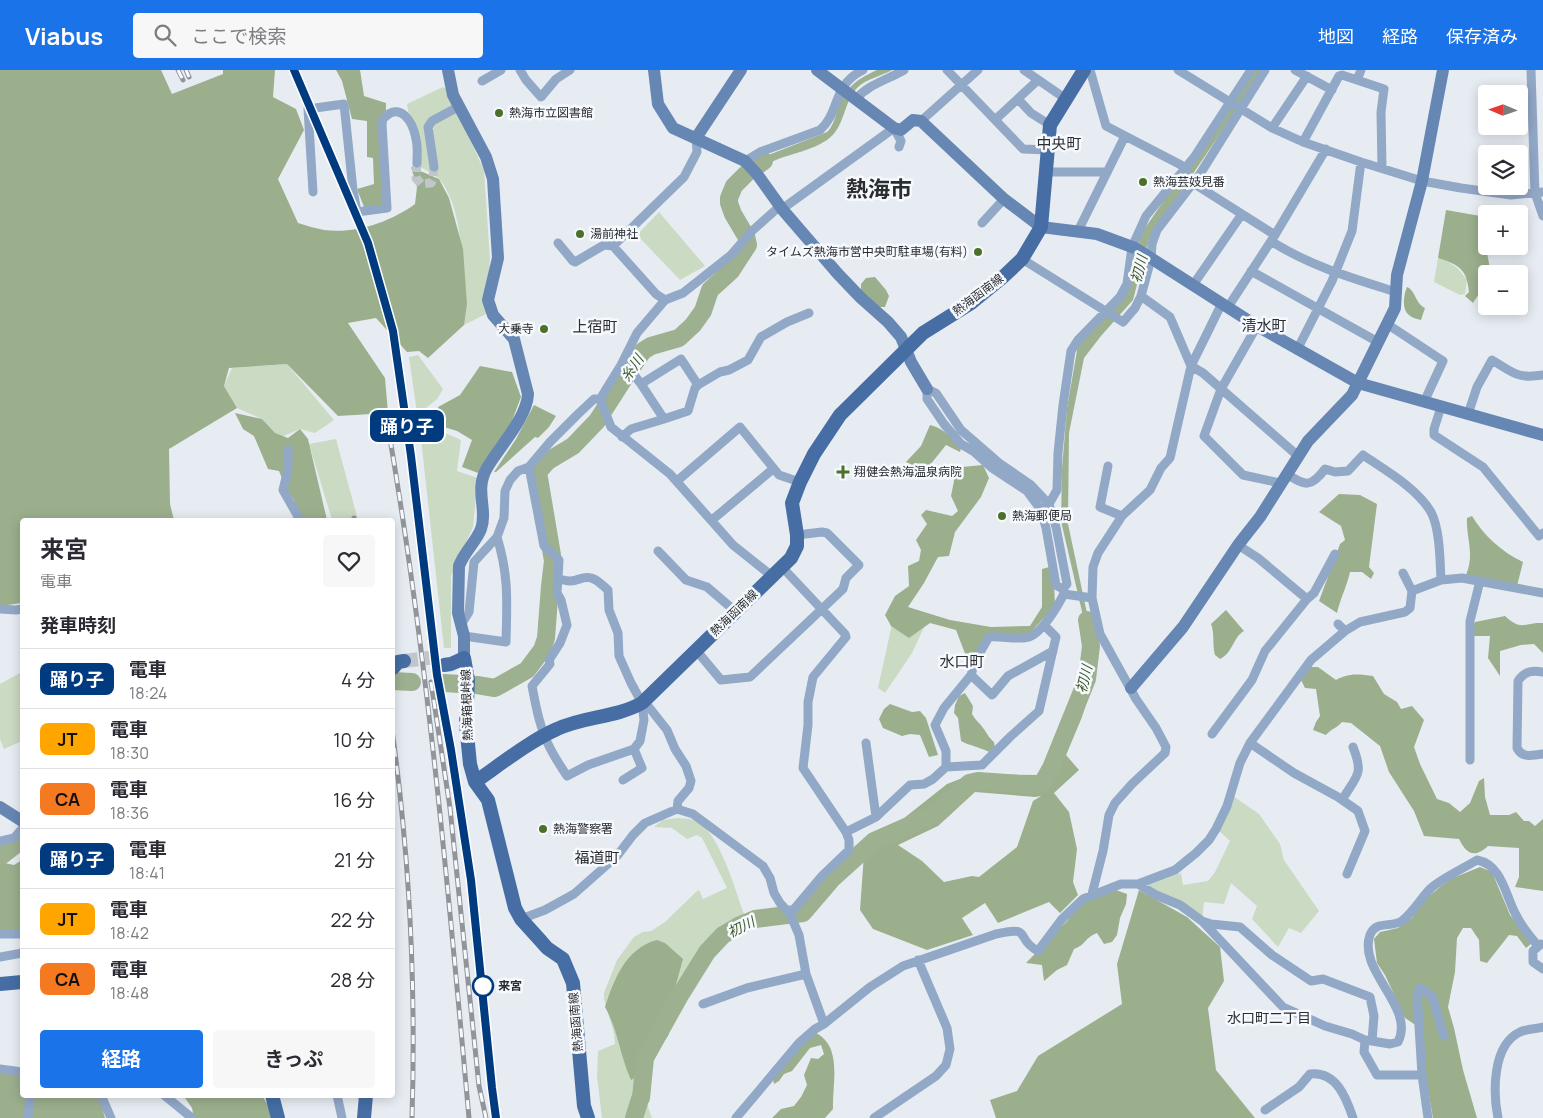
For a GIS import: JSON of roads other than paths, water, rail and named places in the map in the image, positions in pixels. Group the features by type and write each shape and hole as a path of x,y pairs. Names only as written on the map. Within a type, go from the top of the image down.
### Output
{"main road":[{"name":"熱海函南線","path":"588,1118 584,1106 573,983 563,959 547,948 521,919 515,908 488,800 475,782 557,728 628,711 643,702 791,558 797,546 792,503 814,454 840,415 923,333 970,303 1004,276 1022,258 1041,227 1050,125 1085,70"},
{"name":"熱海箱根峠線","path":"444,660 450,655 464,658 467,685 466,724 470,764 475,782"},
{"path":"0,983 20,982"},
{"path":"273,1098 278,1118"},
{"path":"364,1118 366,1098"}],"street":[{"path":"448,70 453,95 486,158 493,179 498,258 489,292 489,308 498,323 511,333 514,339 528,394 528,404 483,476 480,495 483,520 481,530 462,558 459,566 458,613 463,631 464,658"},
{"path":"482,81 501,70"},
{"path":"520,70 541,97 556,79 570,70"},
{"path":"654,70 658,104 673,128 745,161 757,174 781,208 861,298 888,322 901,337 911,362 927,390 927,399 944,424 961,444 974,451 992,468 1027,491 1045,507 1056,527 1067,584 1066,593 1040,630 1028,638 988,637 975,660 971,675 944,708 934,725 946,751 946,767"},
{"path":"613,246 684,177 697,152 696,138 741,70"},
{"path":"745,161 760,152 820,130 826,126 849,94 852,75 863,70"},
{"path":"849,94 865,89 904,70"},
{"path":"947,70 1023,149 1048,150"},
{"path":"921,121 978,70"},
{"path":"1024,70 1066,99"},
{"path":"1085,70 1106,126 1181,165 1193,183 1242,214 1293,255 1335,273 1396,292"},
{"path":"1178,70 1272,128 1303,142 1361,162 1422,181 1511,195 1539,192"},
{"path":"1090,597 1066,593 1056,585 1046,528 1045,507 1057,490 1058,453 1063,406 1072,350 1078,340 1120,297 1127,284 1133,247 1146,216 1194,156 1251,70"},
{"path":"1022,258 1123,322 1135,308 1141,296 1152,244 1158,230 1193,183 1265,70"},
{"path":"1296,70 1332,90"},
{"path":"1357,80 1360,70"},
{"path":"1131,688 1183,627 1238,545 1260,517 1308,441 1352,395 1395,308 1397,275 1422,181 1444,70"},
{"path":"1531,70 1539,192 1543,216"},
{"path":"820,71 894,128 901,130 913,120 921,121 1004,199 1041,227 1097,234 1133,247 1257,326 1358,383 1543,435"},
{"path":"1303,142 1339,76 1342,75 1384,89 1381,112 1382,168"},
{"path":"1272,128 1307,76"},
{"path":"996,120 1038,80"},
{"path":"1018,99 1031,113 1050,125"},
{"path":"313,192 308,109 344,104 357,212 387,208 382,124 383,119 392,112 397,111 404,114 409,121 416,138 417,163"},
{"path":"434,167 428,128 432,121 458,107"},
{"path":"894,128 901,141 899,147"},
{"path":"601,402 637,333 665,300 683,292 731,255 752,231 781,208 894,128"},
{"path":"1078,231 1125,136"},
{"path":"1092,894 1103,851 1109,815 1115,803 1132,784 1165,754 1166,747 1136,699 1100,634 1090,597 1093,568 1098,553 1122,516 1150,490 1160,468 1170,458 1191,366 1225,305 1273,238 1326,149"},
{"path":"1297,350 1335,273 1352,231 1361,162"},
{"path":"1046,172 1106,172"},
{"path":"982,223 1004,199"},
{"path":"1193,285 1242,214"},
{"path":"558,243 575,262 604,245 613,246 656,294 665,300"},
{"path":"1251,271 1378,342"},
{"path":"1141,296 1170,317 1191,366 1203,373 1298,456"},
{"path":"622,437 632,429 688,411 695,388 698,385 720,372 729,370 748,360 761,337 809,313"},
{"path":"1386,324 1443,361 1424,402"},
{"path":"1257,326 1221,389 1204,436 1243,475 1284,478 1308,484 1316,481 1325,469 1335,472 1348,471 1363,455 1411,488 1431,512 1438,539 1441,580"},
{"path":"641,384 681,358 698,385"},
{"path":"1468,414 1477,387 1492,360 1520,376 1543,375"},
{"path":"621,365 632,372 664,419"},
{"path":"463,631 469,612 474,562 498,537 504,518 507,485 518,471 529,467 550,442 578,414 594,400 601,402"},
{"path":"601,402 611,427 677,481 732,545 777,571 821,609 845,634 846,638 813,678 808,702 808,725 803,768 846,832 849,840 849,850 822,876 790,914"},
{"path":"1441,407 1434,435 1483,466 1539,536 1543,533"},
{"path":"677,481 740,427 773,469 780,475 800,482"},
{"path":"288,450 288,469 283,490 299,518"},
{"path":"1108,466 1100,507 1122,516"},
{"path":"529,467 544,546 559,560 557,593 561,600 567,625 560,643 549,660 550,664 532,686 544,736 567,776 588,765 634,749 640,741 644,720 643,702"},
{"path":"712,520 773,469"},
{"path":"696,650 721,680 750,677 843,589 846,578 859,565 827,533 797,535"},
{"path":"463,631 506,642 508,588 498,537"},
{"path":"1238,545 1258,558 1307,599"},
{"path":"658,551 686,580 708,587 735,611"},
{"path":"1212,734 1252,680 1265,651 1314,593 1335,554"},
{"path":"1053,565 1063,562"},
{"path":"736,1118 799,1043 870,987 903,966 1011,930 1023,934 1032,949 1038,951 1075,905 1092,894 1121,884 1138,884 1175,870 1196,853 1209,840 1227,806 1240,763 1250,743 1310,660 1345,631 1360,622 1405,612 1410,608 1412,591 1403,573"},
{"path":"558,578 567,582 589,577 608,590 609,610 618,633 619,656 631,683 643,702 667,730 675,749 686,766 691,781 689,788 678,800 677,808"},
{"path":"1412,591 1441,580 1462,578 1543,594"},
{"path":"1470,760 1470,620 1480,581"},
{"path":"0,609 20,609"},
{"path":"1338,624 1345,631"},
{"path":"846,832 876,817 910,785 924,784 933,779 946,767 982,765 1039,710 1056,637 1044,625"},
{"path":"971,675 992,695 1008,676 1053,651"},
{"path":"1543,672 1529,671 1518,680 1516,748 1524,756 1543,754"},
{"path":"866,743 876,817"},
{"path":"1250,743 1294,773 1358,811 1365,831 1347,874"},
{"path":"1342,800 1359,772 1359,763 1353,747"},
{"path":"623,780 642,768 634,749"},
{"path":"0,807 20,821"},
{"path":"521,919 546,910 574,894 617,856 645,823 677,808 693,814 763,866 770,878 774,893 790,914 799,935 806,974 824,1024"},
{"path":"0,841 14,838 20,831"},
{"path":"1138,884 1156,895 1180,905 1202,921 1283,1007 1325,1026 1368,1041 1390,1044 1398,1042 1401,1037 1401,1026 1396,1008 1376,971 1369,953 1370,934 1376,926 1384,924 1395,925 1403,921 1432,888 1477,860 1485,862 1494,869 1501,879 1514,913 1525,931 1541,944 1533,952 1533,962 1543,969"},
{"path":"1202,921 1211,924 1240,927 1272,955 1311,981 1323,978 1370,997 1374,1016 1364,1052 1377,1075 1422,1075"},
{"path":"0,934 20,934"},
{"path":"0,957 20,954"},
{"path":"874,1118 936,1076 946,1065 950,1049 947,1028 918,960"},
{"path":"703,1004 747,988 806,974"},
{"path":"1428,1118 1422,1075 1416,994 1420,988 1432,996 1444,1036"},
{"path":"1498,1118 1494,1100 1496,1072 1506,1043 1521,1032 1543,1027"},
{"path":"0,1069 20,1072"},
{"path":"1265,1110 1299,1087 1310,1074 1320,1073 1330,1078 1345,1096 1353,1118"},
{"path":"28,1118 30,1098"},
{"path":"102,1098 111,1118"},
{"path":"168,1098 192,1118"},
{"path":"338,1098 342,1118"}],"water":[{"path":"877,70 892,70 864,82 857,88 852,94 837,129 827,140 769,163 750,177 742,173 753,161 827,132 847,91 857,81"},
{"path":"1253,70 1263,70 1149,239 1133,300 1084,358 1069,433 1068,524 1094,646 1089,642 1061,521 1062,469 1067,408 1078,345 1129,287 1141,234"}],"waterway":[{"name":"糸川","path":"444,683 495,688 527,670 542,650 546,638 553,561 538,472 548,461 573,446 597,421 643,351 651,346 679,338 693,325 703,311 710,290 731,271 748,245 746,236 733,214 729,198 734,186 747,173 764,161"},
{"name":"初川","path":"641,1098 645,1058 707,952 723,935 755,919 803,913 833,878 874,841 940,812 969,783 978,781 1035,785 1043,782 1051,768 1087,679 1091,646 1087,620"},
{"name":"糸川","path":"395,681 412,682"},
{"name":"糸川","path":"0,857 20,842"},
{"name":"初川","path":"634,1118 641,1096"}],"tunnel":[{"path":"417,163 416,178 421,184 431,183 434,167"},
{"path":"404,661 443,656"}],"railway":[{"path":"178,70 183,80"},
{"path":"186,70 189,77"},
{"path":"393,331 411,457 437,675 471,880 491,1088 496,1118"},
{"path":"387,421 414,595 425,682 469,1118"},
{"path":"431,682 450,808 479,1086 486,1118"},
{"path":"395,754 403,827 410,924 413,1021 412,1118"}],"train":[{"name":"踊り子","path":"294,70 368,243 393,331 411,456 437,675 451,750 471,880 496,1118"}],"place":[{"name":"熱海市立図書館","path":"499,113"},
{"name":"熱海芸妓見番","path":"1143,182"},
{"name":"湯前神社","path":"580,234"},
{"name":"タイムズ熱海市営中央町駐車場(有料)","path":"978,252"},
{"name":"大乗寺","path":"544,329"},
{"name":"翔健会熱海温泉病院","path":"843,472"},
{"name":"熱海郵便局","path":"1002,516"},
{"name":"熱海警察署","path":"543,829"},
{"name":"来宮","path":"483,986"}],"district":[{"name":"中央町","path":"1059,144"},
{"name":"熱海市","path":"879,189"},
{"name":"清水町","path":"1264,326"},
{"name":"上宿町","path":"595,327"},
{"name":"水口町","path":"962,662"},
{"name":"福道町","path":"597,858"},
{"name":"水口町二丁目","path":"1269,1018"}]}
